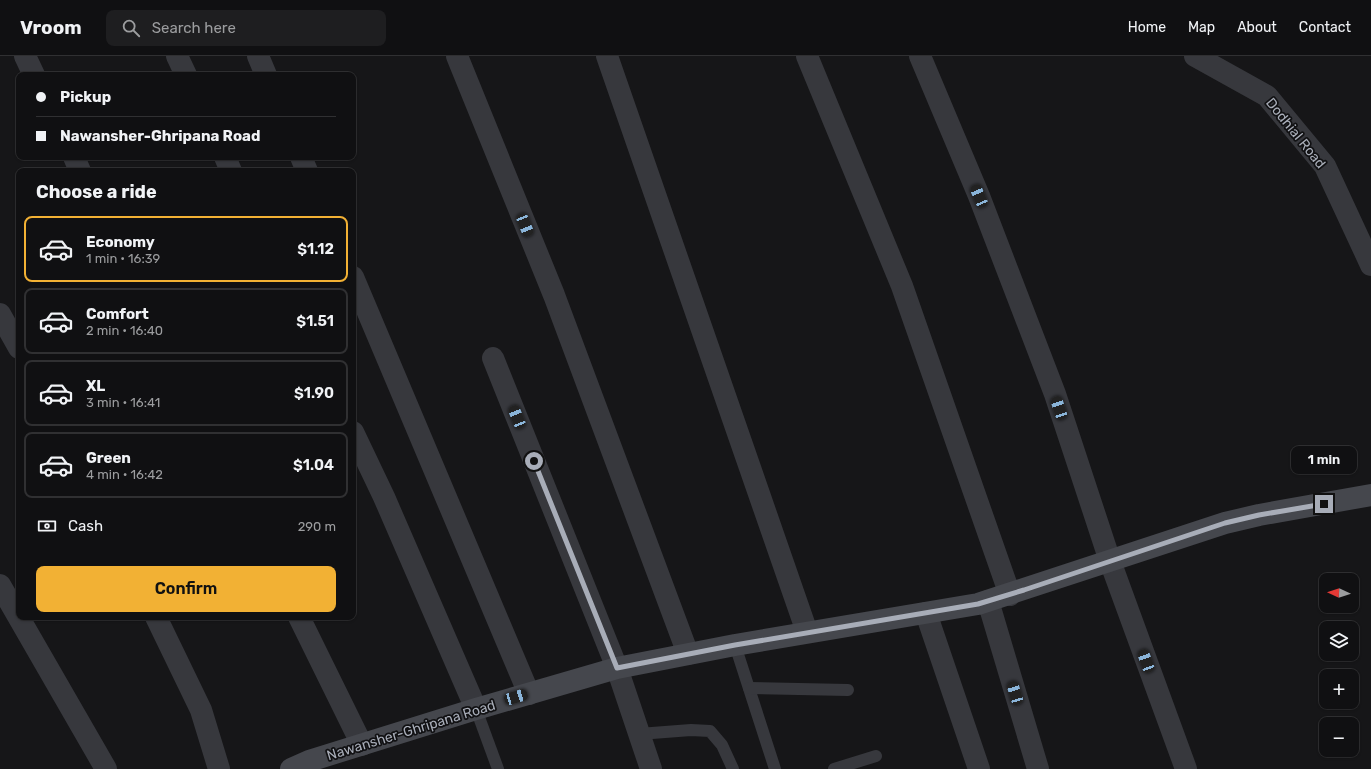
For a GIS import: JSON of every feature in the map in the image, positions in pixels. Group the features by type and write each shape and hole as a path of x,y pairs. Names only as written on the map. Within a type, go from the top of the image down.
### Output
{"main road":[{"name":"Nawansher-Ghripana Road","path":"290,769 309,761 476,709 617,668 807,632 978,604 1225,523 1259,515 1371,495"}],"street":[{"path":"25,56 33,72"},
{"path":"177,56 185,72"},
{"path":"258,56 265,72"},
{"path":"457,56 554,295 688,654"},
{"path":"607,56 807,632"},
{"path":"807,56 902,286 1010,594"},
{"path":"920,56 979,196 1055,394 1110,561 1186,769"},
{"name":"Dodhial Road","path":"1195,56 1267,96 1325,166 1371,266"},
{"path":"356,284 529,694"},
{"path":"0,314 16,343"},
{"path":"493,358 617,668 651,769"},
{"path":"356,438 384,497 476,709"},
{"path":"0,585 16,613"},
{"path":"988,601 1038,769"},
{"path":"926,613 979,769"},
{"path":"20,620 106,769"},
{"path":"157,620 201,710 219,769"},
{"path":"300,620 362,745"}],"lane":[{"path":"735,645 775,769"},
{"path":"749,688 848,690"},
{"path":"476,709 498,769"},
{"path":"639,734 690,730 710,731 722,745 733,769"},
{"path":"834,769 876,756"}],"route":[{"path":"534,461 617,668 735,645 978,604 1225,523 1259,515 1324,504"}]}
